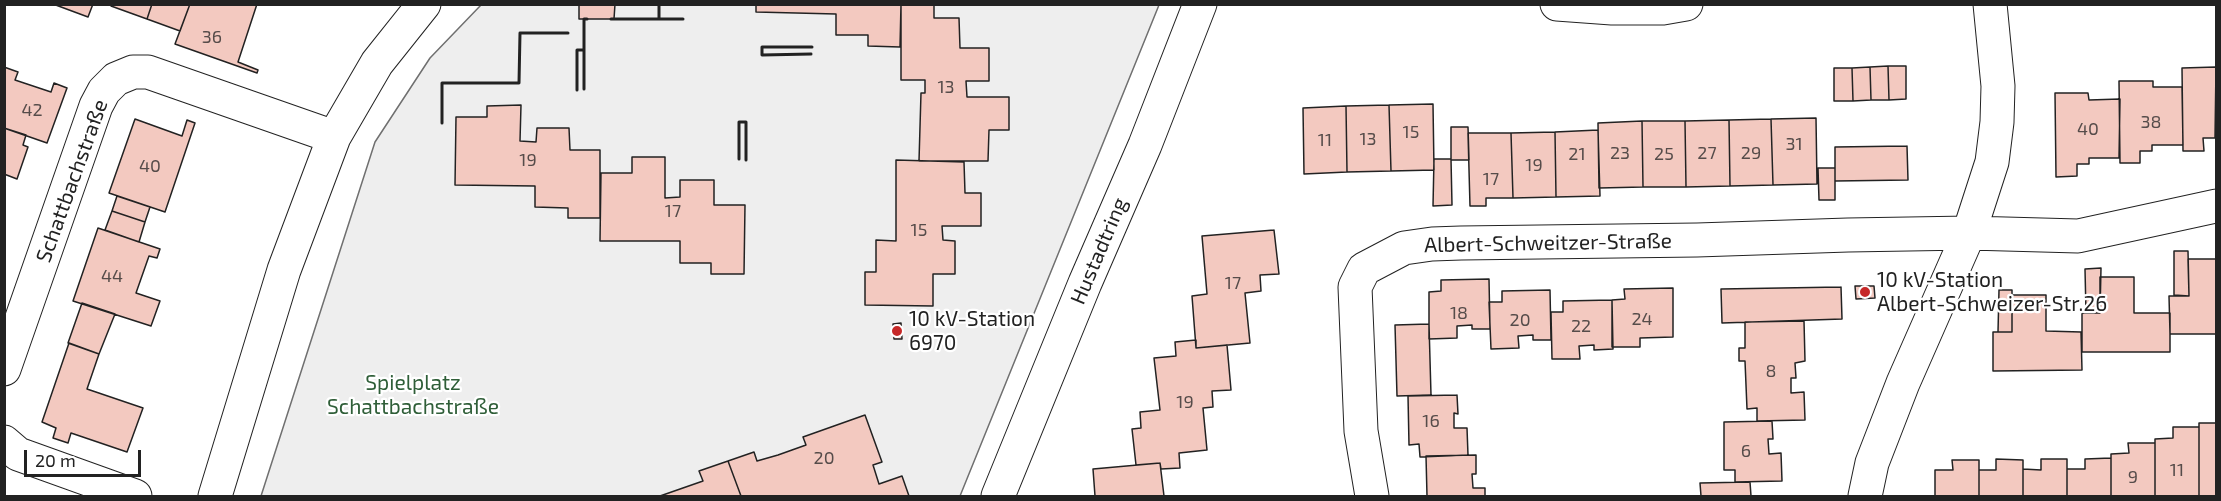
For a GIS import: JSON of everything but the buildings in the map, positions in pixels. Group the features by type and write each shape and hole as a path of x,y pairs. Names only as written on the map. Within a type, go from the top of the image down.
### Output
{"street":[{"path":"215,496 284,270 334,137 377,63 424,4"},
{"name":"Hustadtring","path":"998,496 1071,315 1145,145 1200,4"},
{"path":"1557,4 1612,8 1671,6"},
{"path":"1865,496 1872,463 1903,383 1969,234 1992,162 1997,122 1998,86 1990,4"},
{"name":"Schattbachstraße","path":"4,369 96,106 104,91 116,79 133,72 147,72 334,137"},
{"name":"Albert-Schweitzer-Straße","path":"1372,496 1361,431 1355,287 1364,269 1404,248 1461,243 1969,234 2078,236 2217,206"},
{"path":"4,442 18,454 135,496"}],"green space":[{"name":"Spielplatz Schattbachstraße","path":"481,5 1159,5 960,496 261,496 375,142 430,58"}],"wall":[{"path":"659,4 659,19"},
{"path":"584,89 584,19 587,19"},
{"path":"611,19 683,19"},
{"path":"442,123 442,83 519,83 520,33 568,33"},
{"path":"811,54 762,55 762,47 812,47"},
{"path":"577,90 577,50 584,50"},
{"path":"739,159 739,122 746,122 746,160"}],"place":[{"name":"10 kV-Station Albert-Schweizer-Str.26","path":"1865,292"},
{"name":"10 kV-Station 6970","path":"897,331"}]}
